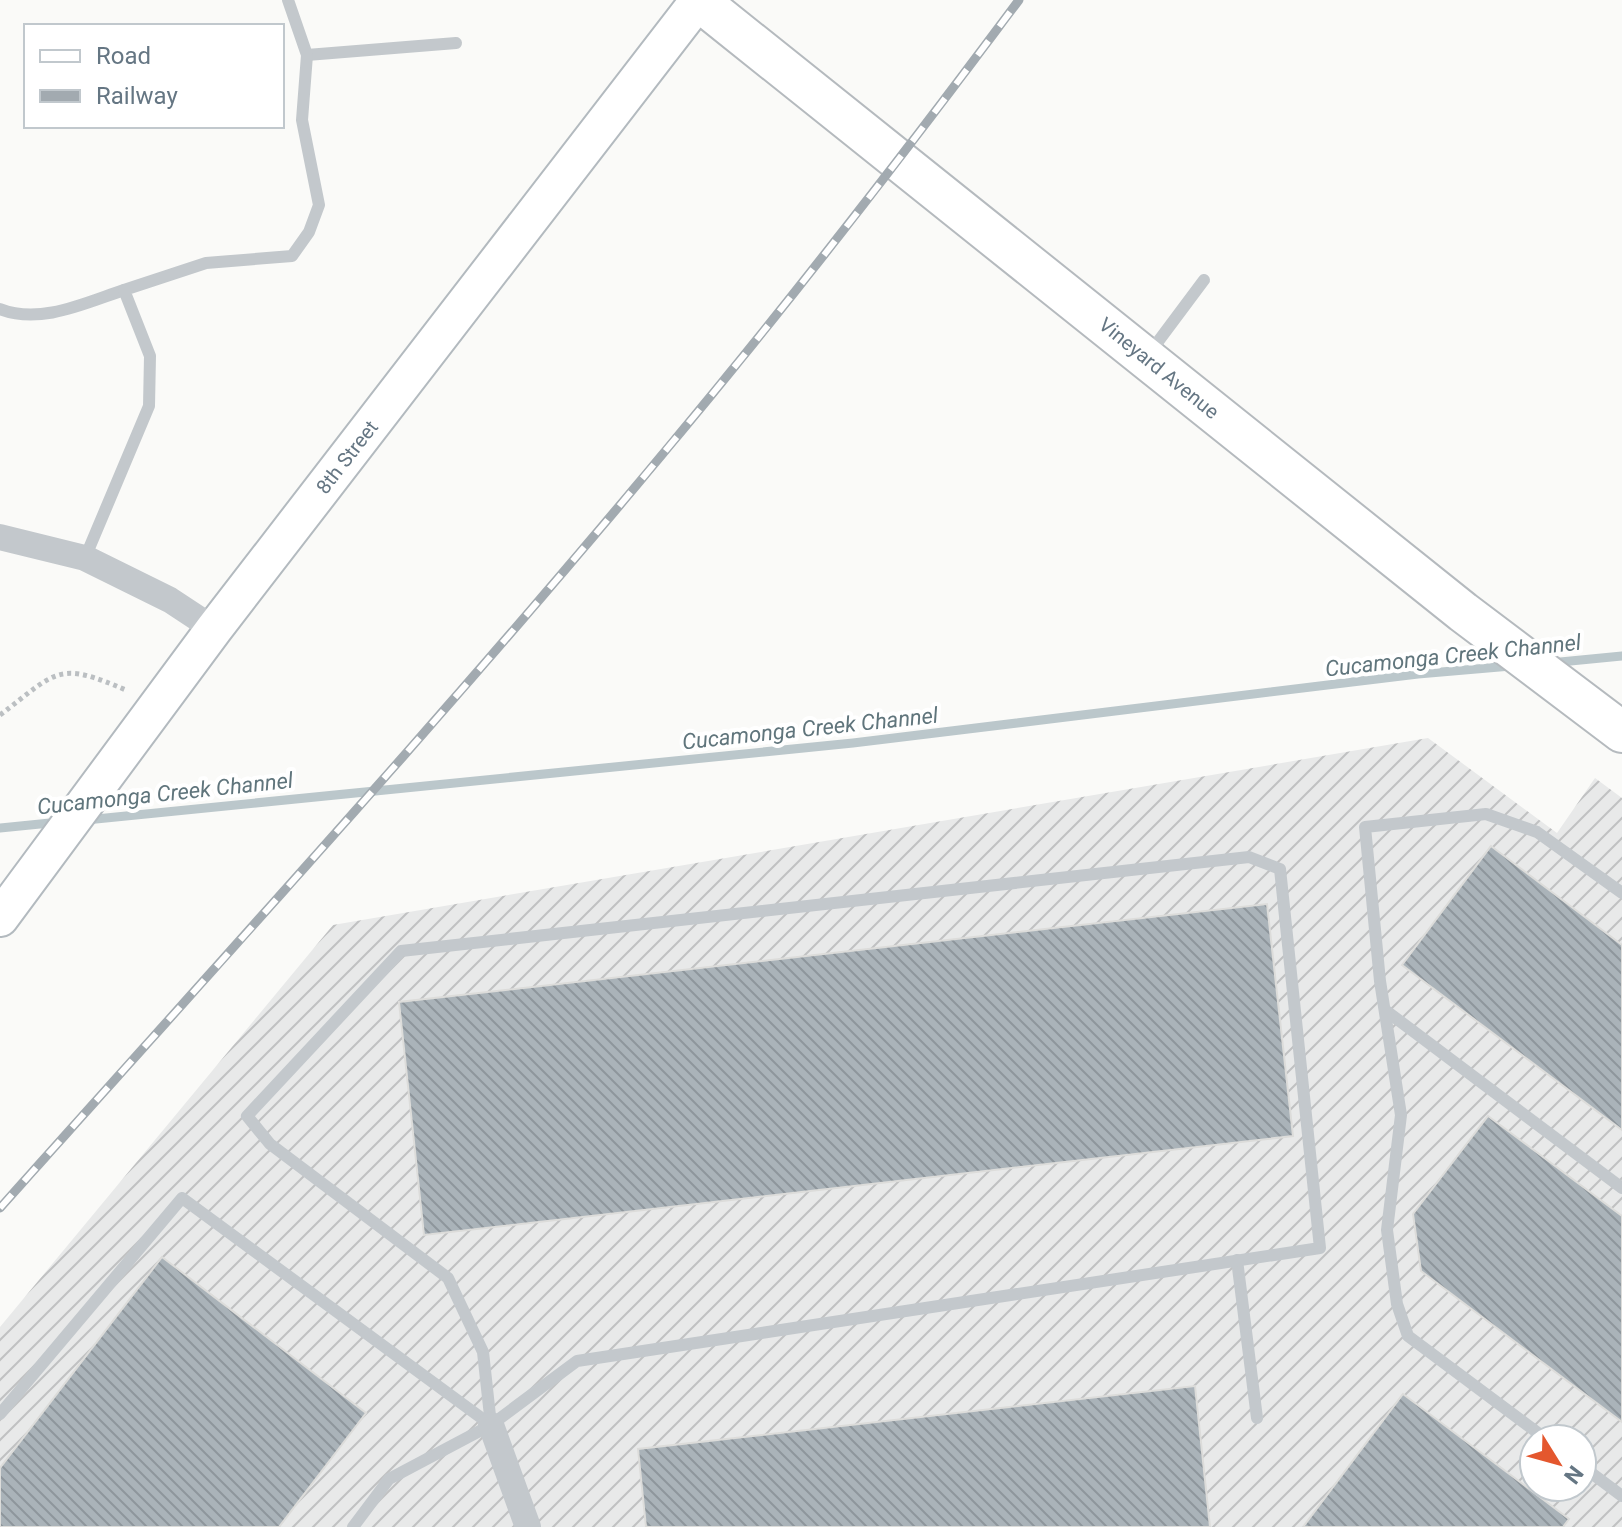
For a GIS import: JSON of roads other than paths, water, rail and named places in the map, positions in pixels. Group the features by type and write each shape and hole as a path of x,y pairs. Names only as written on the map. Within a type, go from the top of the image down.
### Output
{"main road":[{"name":"Vineyard Avenue","path":"699,0 1463,612 1614,727"}],"street":[{"name":"8th Street","path":"0,918 214,629 699,0"},
{"path":"0,537 85,558 170,600 214,629"},
{"path":"491,1425 528,1527"}],"lane":[{"path":"0,309 19,317 46,313 206,263 292,256 309,232 319,205 302,120 307,55 288,0"},
{"path":"307,55 456,43"},
{"path":"1146,357 1204,280"},
{"path":"85,558 149,406 150,356 124,290"},
{"path":"1525,1423 1408,1336 1397,1304 1387,1230 1401,1115 1385,1010 1365,827 1486,814 1537,832 1622,893"},
{"path":"353,1527 389,1479 491,1425 577,1361 1320,1248 1280,869 1249,857 401,951 247,1116 270,1144 448,1278 483,1352 491,1425"},
{"path":"1385,1010 1622,1188"},
{"path":"0,1414 182,1198 491,1425"},
{"path":"1237,1260 1257,1418"},
{"path":"1598,1478 1622,1496"}],"waterway":[{"name":"Cucamonga Creek Channel","path":"1550,663 1622,656"},
{"name":"Cucamonga Creek Channel","path":"86,820 853,743 1418,674 1511,666"},
{"name":"Cucamonga Creek Channel","path":"0,828 60,822"}],"railway":[{"path":"0,1208 336,832 585,547 801,284 1019,0"}]}
